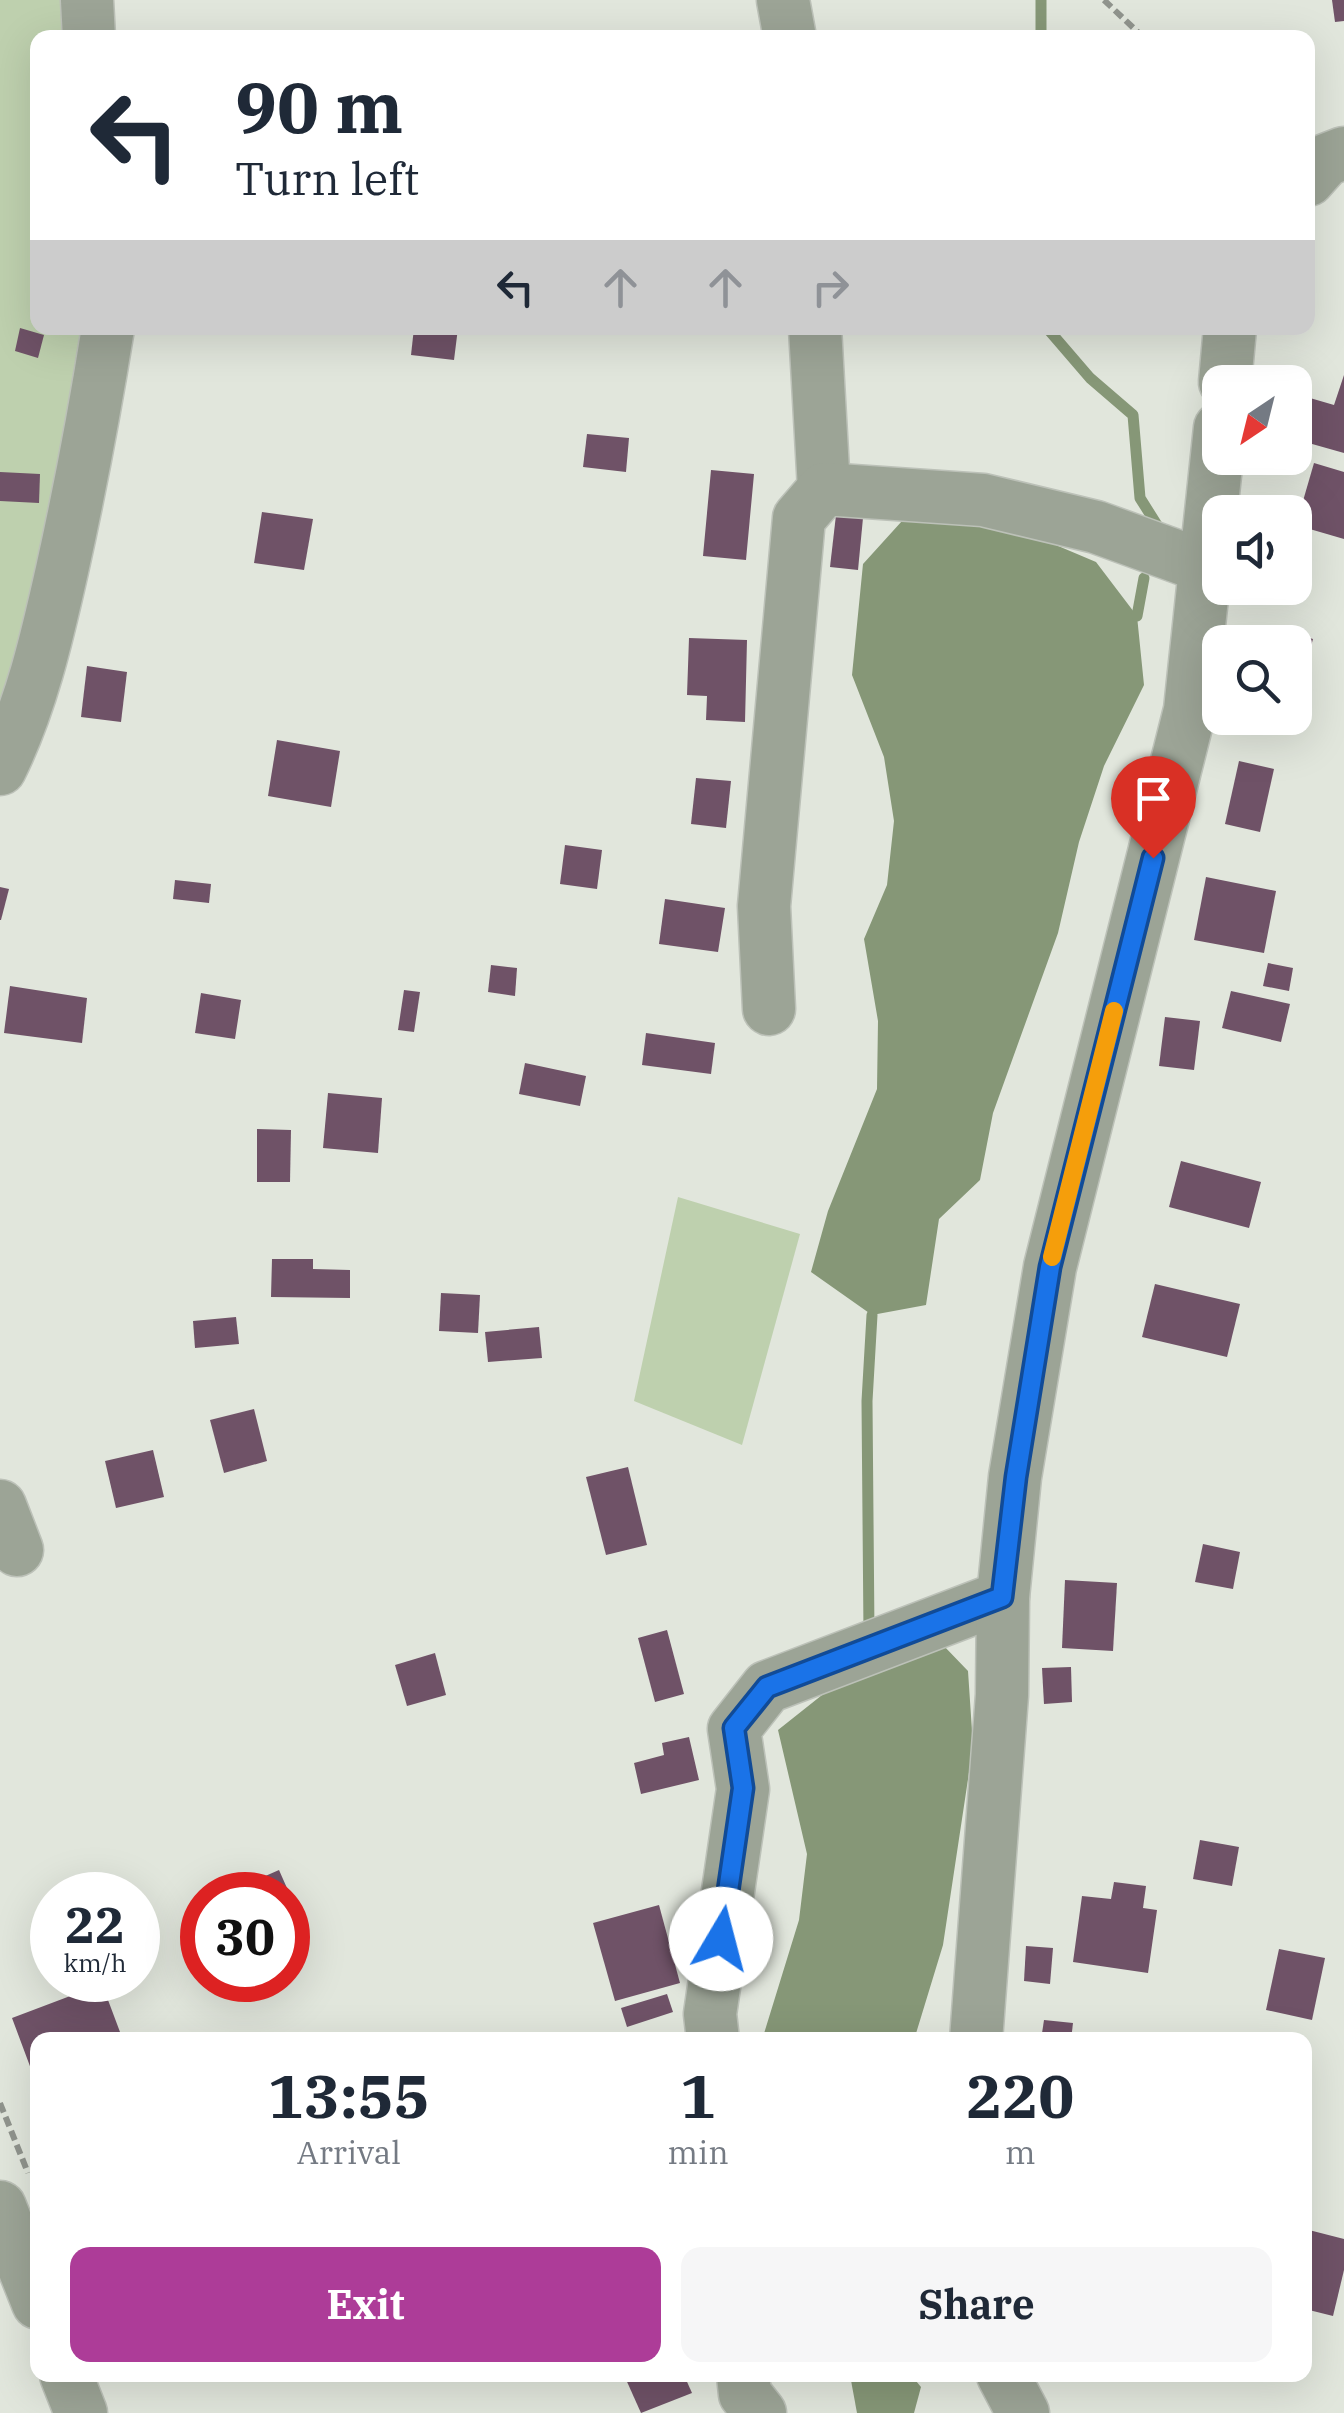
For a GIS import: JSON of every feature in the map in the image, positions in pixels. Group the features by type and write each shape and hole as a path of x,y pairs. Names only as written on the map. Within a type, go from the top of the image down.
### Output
{"street":[{"path":"87,0 89,30"},
{"path":"783,0 789,30"},
{"path":"1315,172 1326,160 1344,153"},
{"path":"0,769 12,746 44,646 89,446 107,335"},
{"path":"769,1009 764,906 798,518 824,488 815,335"},
{"path":"1227,365 1229,335"},
{"path":"824,488 983,500 1096,527 1202,566"},
{"path":"977,2032 1002,1695 1002,1597 1016,1477 1050,1267 1190,710 1202,603"},
{"path":"712,2032 710,2014 743,1788 734,1728 767,1687 1002,1597"},
{"path":"16,2194 30,2263"},
{"path":"69,2382 81,2413"},
{"path":"744,2382 745,2394 760,2413"},
{"path":"1007,2382 1023,2413"}],"path":[{"path":"1104,0 1136,30"},
{"path":"0,2102 16,2194"}],"shaded area":[{"path":"0,0 87,0 89,30 30,30 30,335 106,335 0,770"},
{"path":"902,521 1018,529 1096,562 1137,616 1144,685 1104,766 1079,842 1058,933 993,1113 980,1180 939,1219 926,1305 872,1315 811,1272 828,1211 877,1089 878,1021 864,939 887,885 894,821 884,757 852,675 863,564"},
{"path":"678,1197 800,1234 742,1445 634,1401"},
{"path":"942,1644 968,1671 973,1746 943,1945 916,2032 764,2032 799,1920 807,1854 778,1730 846,1676"},
{"path":"851,2382 917,2382 921,2387 914,2413 857,2413"}],"building":[{"path":"1332,0 1344,0 1344,21 1335,22"},
{"path":"20,328 30,331 30,335 44,335 38,358 15,351"},
{"path":"413,335 457,335 454,360 411,355"},
{"path":"1344,375 1344,453 1312,444 1312,399 1334,405"},
{"path":"587,434 629,438 626,472 583,467"},
{"path":"1314,463 1344,472 1344,539 1312,530 1312,495 1305,495"},
{"path":"711,470 754,474 746,560 703,556"},
{"path":"0,472 40,474 39,503 0,501"},
{"path":"262,512 313,519 304,570 254,563"},
{"path":"836,515 863,518 858,570 830,567"},
{"path":"689,638 747,640 745,722 706,720 707,696 687,695"},
{"path":"87,666 127,672 121,722 81,717"},
{"path":"277,740 340,751 331,807 268,796"},
{"path":"1239,761 1274,769 1260,832 1225,824"},
{"path":"696,778 731,781 726,828 691,824"},
{"path":"565,845 602,850 597,889 560,884"},
{"path":"1206,877 1276,891 1264,953 1194,940"},
{"path":"175,880 211,884 209,903 173,899"},
{"path":"0,887 9,889 1,920 0,920"},
{"path":"665,899 725,908 718,952 659,944"},
{"path":"1268,963 1293,968 1289,991 1263,986"},
{"path":"491,965 517,968 515,996 488,992"},
{"path":"10,986 87,998 82,1043 4,1033"},
{"path":"404,990 420,992 414,1032 398,1030"},
{"path":"1231,991 1290,1004 1281,1042 1222,1028"},
{"path":"201,993 241,1000 235,1039 195,1033"},
{"path":"1165,1017 1200,1021 1194,1070 1159,1066"},
{"path":"646,1033 715,1043 711,1074 642,1065"},
{"path":"525,1063 586,1076 580,1106 519,1094"},
{"path":"328,1093 382,1098 378,1153 323,1148"},
{"path":"257,1129 291,1130 290,1182 257,1182"},
{"path":"1181,1161 1261,1182 1249,1228 1169,1207"},
{"path":"272,1259 313,1259 313,1269 350,1270 350,1298 271,1297"},
{"path":"1155,1284 1240,1304 1227,1357 1142,1337"},
{"path":"441,1293 480,1295 478,1333 439,1331"},
{"path":"236,1317 239,1344 195,1348 193,1321"},
{"path":"539,1327 542,1358 488,1362 485,1332"},
{"path":"254,1409 267,1461 224,1473 210,1420"},
{"path":"153,1450 164,1497 116,1508 105,1461"},
{"path":"628,1467 647,1545 606,1555 586,1477"},
{"path":"1203,1544 1240,1552 1233,1589 1195,1582"},
{"path":"1065,1580 1117,1583 1113,1651 1062,1648"},
{"path":"667,1630 684,1694 655,1702 638,1638"},
{"path":"435,1653 446,1695 407,1706 395,1665"},
{"path":"1071,1667 1072,1702 1044,1704 1042,1668"},
{"path":"689,1737 699,1780 641,1794 634,1763 664,1755 662,1743"},
{"path":"1200,1840 1239,1847 1232,1886 1193,1879"},
{"path":"1114,1882 1146,1886 1143,1908 1157,1910 1148,1973 1073,1962 1082,1896 1111,1899"},
{"path":"659,1905 680,1983 615,2001 593,1923"},
{"path":"1026,1946 1053,1948 1050,1984 1024,1981"},
{"path":"1279,1949 1325,1958 1312,2020 1266,2010"},
{"path":"667,1994 673,2012 627,2027 621,2008"},
{"path":"54,2002 109,2002 120,2032 30,2032 30,2066 12,2018"},
{"path":"1044,2020 1073,2023 1072,2032 1042,2032"},
{"path":"1312,2231 1344,2239 1344,2270 1333,2316 1312,2311"},
{"path":"627,2382 687,2382 692,2393 641,2413"}],"waterway":[{"path":"1041,0 1041,30"},
{"path":"1053,335 1090,378 1133,415 1140,498 1162,533"},
{"path":"1137,616 1144,578"},
{"path":"869,1634 867,1401 872,1315"}],"slow traffic":[{"path":"1052,1257 1114,1011"}],"route":[{"path":"721,1939 743,1788 734,1728 767,1687 1002,1597 1016,1477 1050,1267 1153,858"}]}
